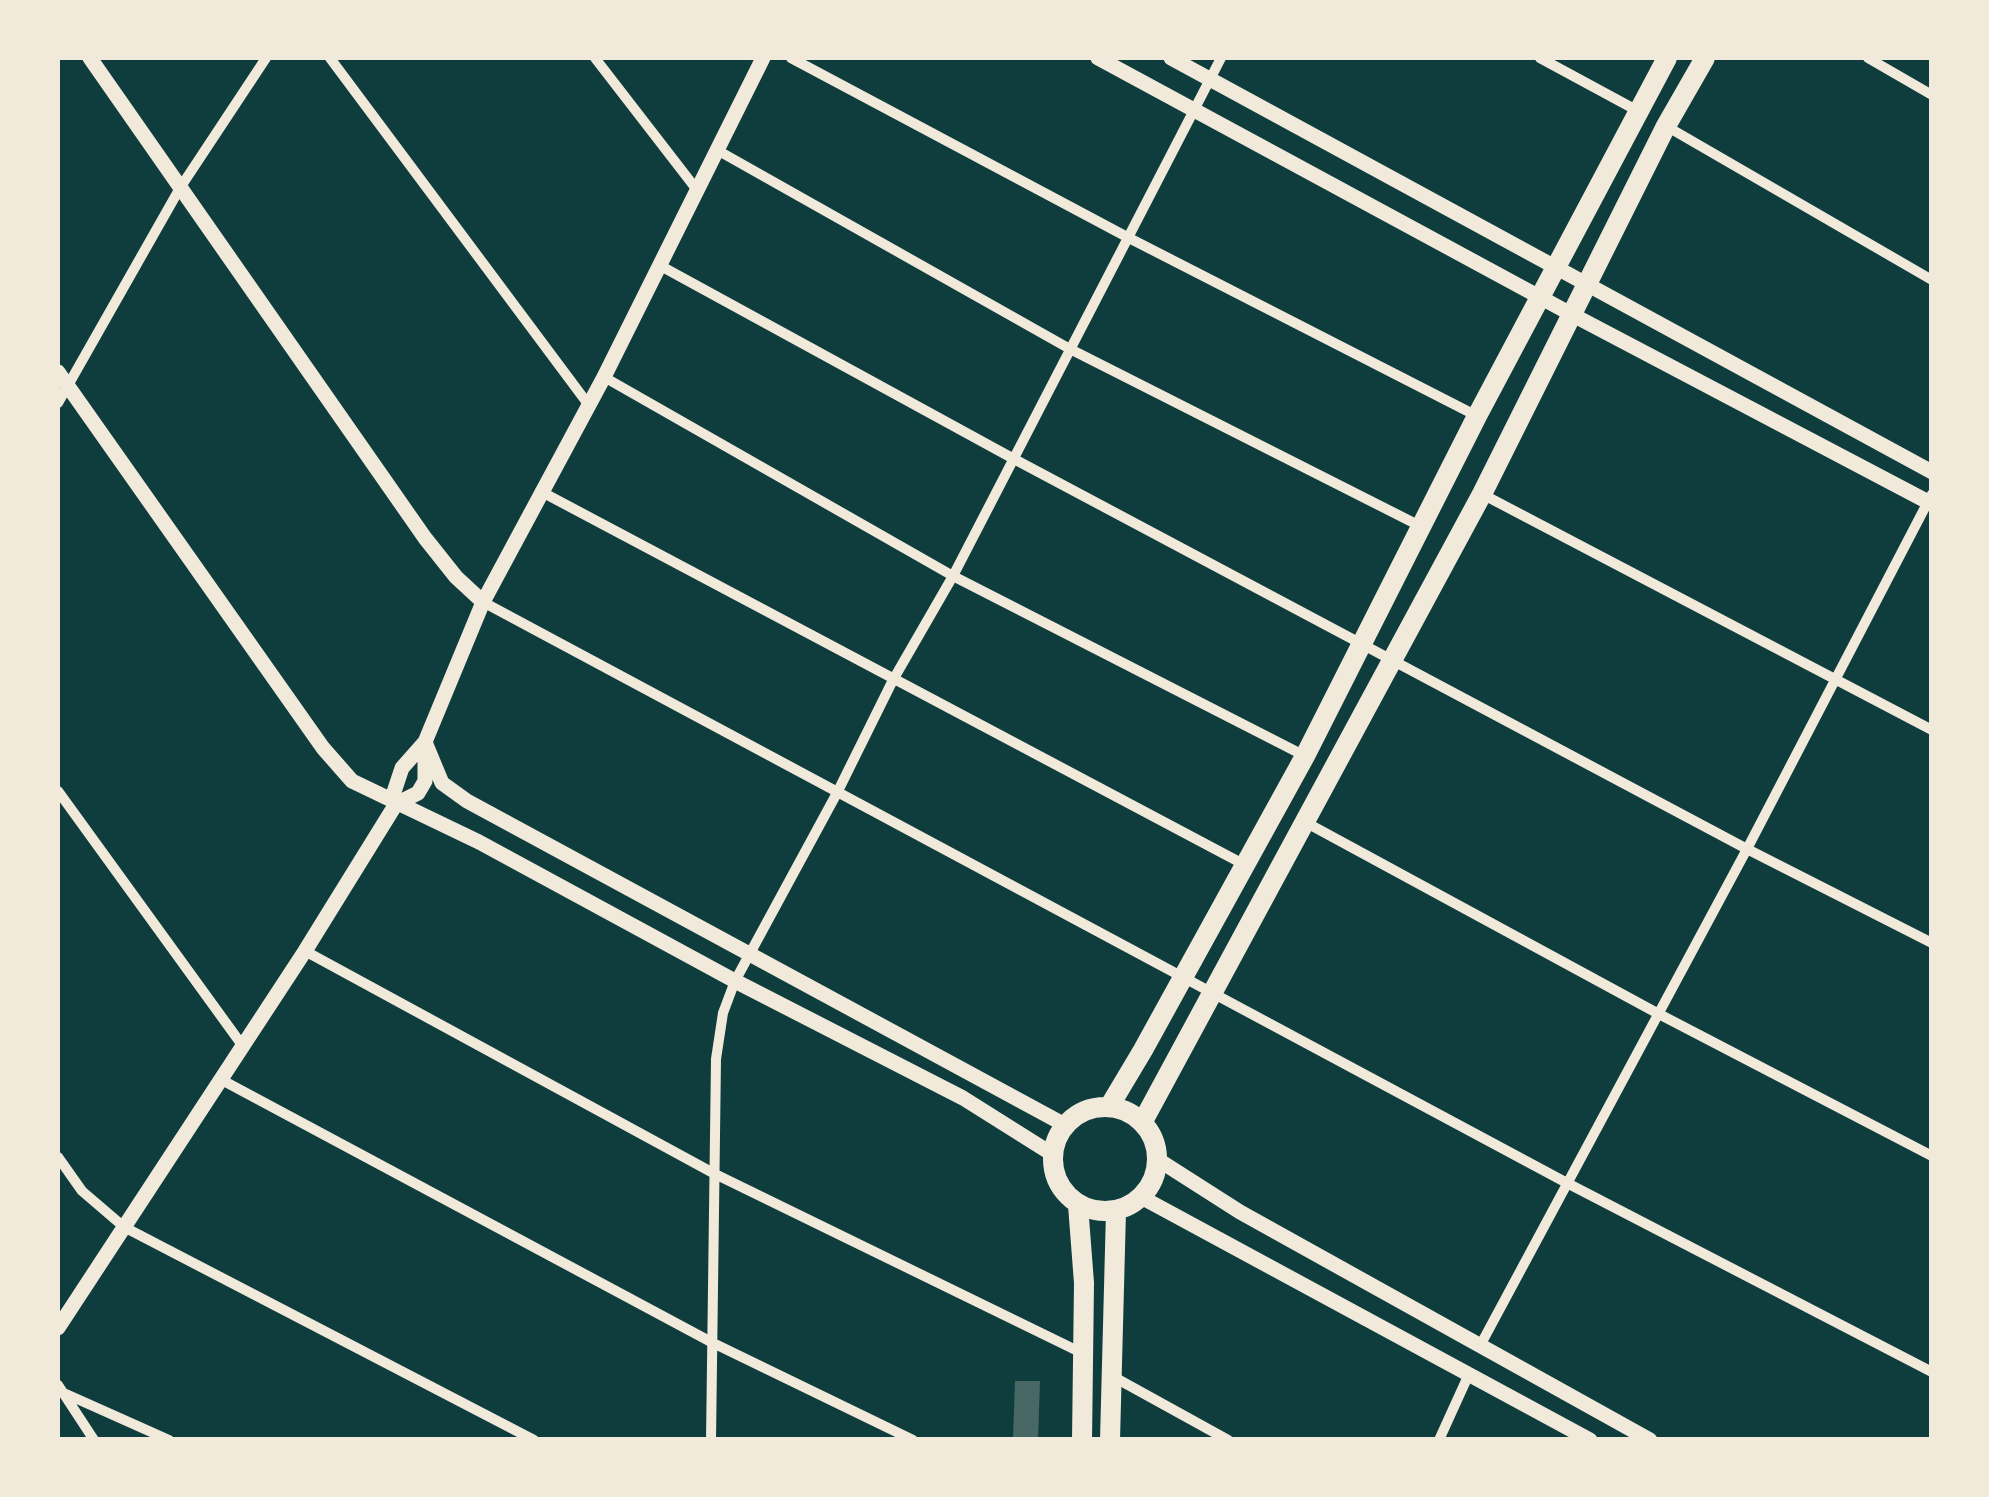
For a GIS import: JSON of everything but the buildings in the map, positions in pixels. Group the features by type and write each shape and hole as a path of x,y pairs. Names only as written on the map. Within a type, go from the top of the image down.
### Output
{"main road":[{"path":"1109,1107 1246,866 1554,266 1667,58"},
{"path":"1142,1122 1482,494 1666,126 1704,58"},
{"path":"1109,1107 1121,1109 1142,1122 1155,1146 1157,1159 1150,1186 1140,1198 1116,1211 1090,1210 1078,1205 1058,1183 1052,1154 1065,1125 1085,1110 1109,1107"},
{"path":"1078,1205 1083,1252 1082,1440"},
{"path":"1110,1440 1116,1211"}],"street":[{"path":"90,58 434,550 483,602 1566,1183 1932,1372"},
{"path":"58,403 180,188 266,58"},
{"path":"330,58 588,404"},
{"path":"595,58 697,190"},
{"path":"396,804 394,792 402,768 426,742 483,602 604,377 763,58"},
{"path":"791,58 1129,238 1477,416"},
{"path":"1098,58 1539,297 1930,500 1481,1344"},
{"path":"1171,58 1932,472"},
{"path":"710,1440 716,1039 734,981 837,794 893,680 953,576 1221,58"},
{"path":"1540,58 1639,111"},
{"path":"1868,58 1932,94"},
{"path":"1666,126 1932,280"},
{"path":"716,150 1070,349 1420,526"},
{"path":"659,266 1361,644 1932,943"},
{"path":"58,372 323,748 352,781 479,842 734,981 962,1098 1052,1154"},
{"path":"604,377 953,576 1304,756"},
{"path":"540,491 1246,866"},
{"path":"1482,494 1932,730"},
{"path":"58,1328 305,951 396,804 418,793 425,782 426,742"},
{"path":"426,742 442,782 467,801 1065,1125"},
{"path":"58,791 242,1045"},
{"path":"1305,822 1932,1156"},
{"path":"305,951 715,1174 1084,1354"},
{"path":"220,1079 714,1343 913,1440"},
{"path":"58,1156 82,1191 124,1228 534,1440"},
{"path":"1157,1159 1240,1212 1650,1440"},
{"path":"1140,1198 1590,1440"},
{"path":"1440,1440 1468,1374"},
{"path":"1112,1376 1228,1440"},
{"path":"62,1390 94,1440"},
{"path":"62,1390 169,1440"}]}
